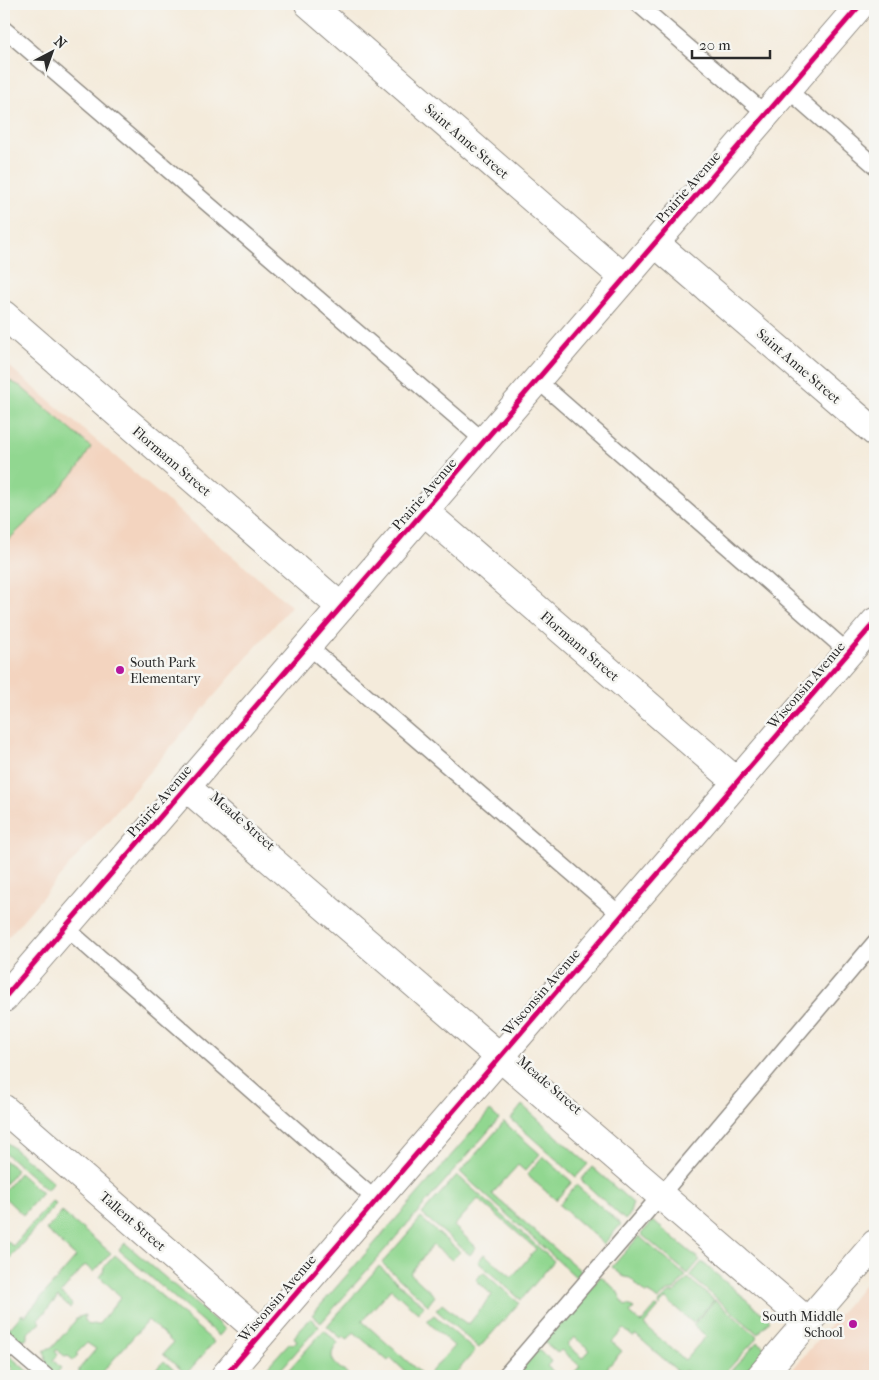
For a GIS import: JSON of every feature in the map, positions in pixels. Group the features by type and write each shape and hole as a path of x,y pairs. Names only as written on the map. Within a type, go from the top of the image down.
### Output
{"street":[{"name":"Saint Anne Street","path":"309,4 624,278"},
{"name":"Prairie Avenue","path":"4,998 861,4"},
{"name":"Saint Anne Street","path":"655,242 875,432"},
{"name":"Flormann Street","path":"4,315 341,607"},
{"name":"Flormann Street","path":"424,511 737,782"},
{"name":"Wisconsin Avenue","path":"224,1376 875,622"},
{"name":"Meade Street","path":"186,787 808,1322"},
{"name":"Tallent Street","path":"4,1109 261,1334"},
{"path":"761,1376 875,1244"}],"lane":[{"path":"638,4 766,114"},
{"path":"4,29 484,441"},
{"path":"787,89 875,166"},
{"path":"537,380 849,653"},
{"path":"308,646 622,916"},
{"path":"65,927 376,1200"},
{"path":"504,1376 875,942"},
{"path":"4,1340 46,1376"}],"shaded area":[{"name":"South Park Elementary","path":"4,362 291,606 4,942"},
{"name":"South Middle School","path":"875,1272 875,1376 787,1376"}],"green space":[{"path":"4,378 20,386 91,447 79,467 50,500 4,544"},
{"path":"522,1105 588,1164 576,1177 511,1119"},
{"path":"490,1111 499,1119 321,1323 312,1315"},
{"path":"504,1122 540,1154 525,1171 518,1165 492,1194 582,1272 577,1278 460,1172"},
{"path":"4,1140 53,1182 47,1190 4,1152"},
{"path":"543,1156 572,1182 556,1200 527,1175"},
{"path":"4,1160 17,1170 4,1185"},
{"path":"592,1167 633,1203 629,1216 625,1220 581,1180"},
{"path":"19,1173 42,1193 23,1215 4,1197 4,1191"},
{"path":"457,1175 554,1261 521,1300 478,1262 484,1254 512,1277 536,1249 478,1199 454,1226 476,1247 470,1255 422,1214"},
{"path":"576,1185 621,1224 604,1244 559,1205"},
{"path":"52,1201 56,1204 4,1265 4,1239 13,1246"},
{"path":"62,1212 111,1253 94,1272 85,1265 61,1293 71,1303 72,1306 70,1308 58,1297 38,1320 41,1323 28,1333 28,1338 15,1342 7,1336 8,1327 11,1327 22,1314 25,1316 76,1257 46,1230"},
{"path":"421,1218 460,1252 452,1260 433,1245 410,1273 435,1296 428,1305 382,1263"},
{"path":"653,1221 700,1260 688,1274 641,1234"},
{"path":"639,1236 686,1276 674,1290 668,1291 658,1300 649,1293 645,1293 630,1278 624,1277 612,1267"},
{"path":"125,1243 225,1329 219,1336 119,1250"},
{"path":"115,1255 214,1342 186,1374 163,1354 173,1343 148,1320 99,1376 79,1376 79,1369 96,1349 87,1343 73,1360 57,1350 55,1351 58,1355 53,1360 61,1368 56,1374 52,1374 46,1367 44,1351 52,1348 76,1318 85,1315 85,1321 89,1325 98,1325 121,1297 100,1277 104,1267"},
{"path":"702,1262 770,1320 758,1334 690,1276"},
{"path":"379,1266 424,1306 418,1313 391,1289 362,1321 424,1376 405,1376 407,1373 391,1358 388,1361 354,1332 347,1340 343,1336 341,1338 327,1326"},
{"path":"483,1272 519,1303 479,1348 436,1310 442,1304 468,1325 492,1295 476,1280"},
{"path":"601,1276 617,1291 625,1306 628,1305 634,1308 630,1313 641,1323 656,1306 658,1308 644,1325 685,1360 706,1336 693,1325 715,1300 758,1337 722,1376 693,1376 685,1370 681,1374 636,1335 633,1337 624,1329 612,1342 622,1351 607,1368 616,1376 571,1376 580,1366 561,1350 558,1353 544,1342","holes":["574,1337 590,1350 583,1358 567,1345"]},
{"path":"688,1278 714,1300 693,1323 666,1299 659,1306 658,1304 669,1293 675,1292"},
{"path":"434,1315 475,1351 453,1376 427,1376 454,1346 427,1321"},
{"path":"311,1318 319,1326 275,1376 259,1376 289,1343 292,1345 297,1341 294,1337"},
{"path":"324,1330 338,1343 332,1354 334,1362 350,1376 283,1376"},
{"path":"758,1342 766,1349 741,1376 726,1376"},
{"path":"537,1349 552,1361 547,1366 558,1376 514,1376"},
{"path":"4,1351 33,1376 6,1376 13,1368 4,1365 4,1358 6,1357"},
{"path":"164,1361 181,1376 149,1376"}],"cycle path":[{"path":"4,998 861,4"},
{"path":"225,1376 875,622"}],"place":[{"name":"South Park Elementary","path":"120,670"},
{"name":"South Middle School","path":"853,1324"}]}
